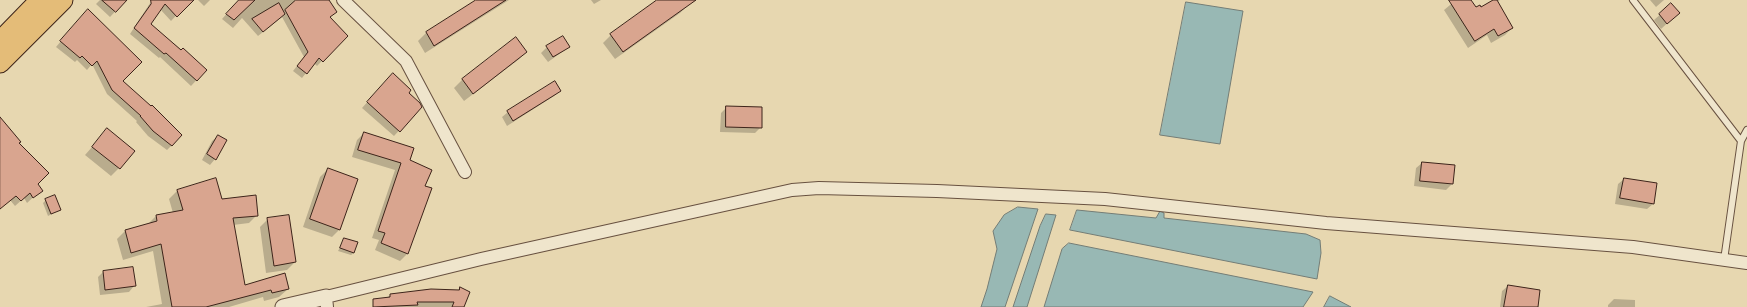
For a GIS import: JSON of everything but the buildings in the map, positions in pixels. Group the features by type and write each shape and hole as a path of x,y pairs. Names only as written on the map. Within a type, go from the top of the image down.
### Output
{"main road":[{"path":"0,41 40,0"},
{"path":"0,63 63,0"}],"street":[{"path":"343,0 406,61 466,172"},
{"path":"283,307 326,302 504,254 792,190 819,188 937,191 1105,199 1326,223 1633,247 1747,263"}],"lane":[{"path":"1633,0 1741,141"},
{"path":"1724,260 1741,141 1747,130"}],"water":[{"path":"1186,2 1243,11 1220,144 1160,135"},
{"path":"1018,207 1038,209 1005,307 981,307 997,249 993,231 1004,215"},
{"path":"1077,210 1156,218 1160,211 1164,213 1164,218 1306,234 1320,240 1321,253 1317,279 1070,230"},
{"path":"1046,214 1056,215 1027,307 1013,307 1040,226"},
{"path":"1069,243 1313,292 1303,307 1044,307 1062,249"},
{"path":"1330,296 1351,307 1324,307"}]}
